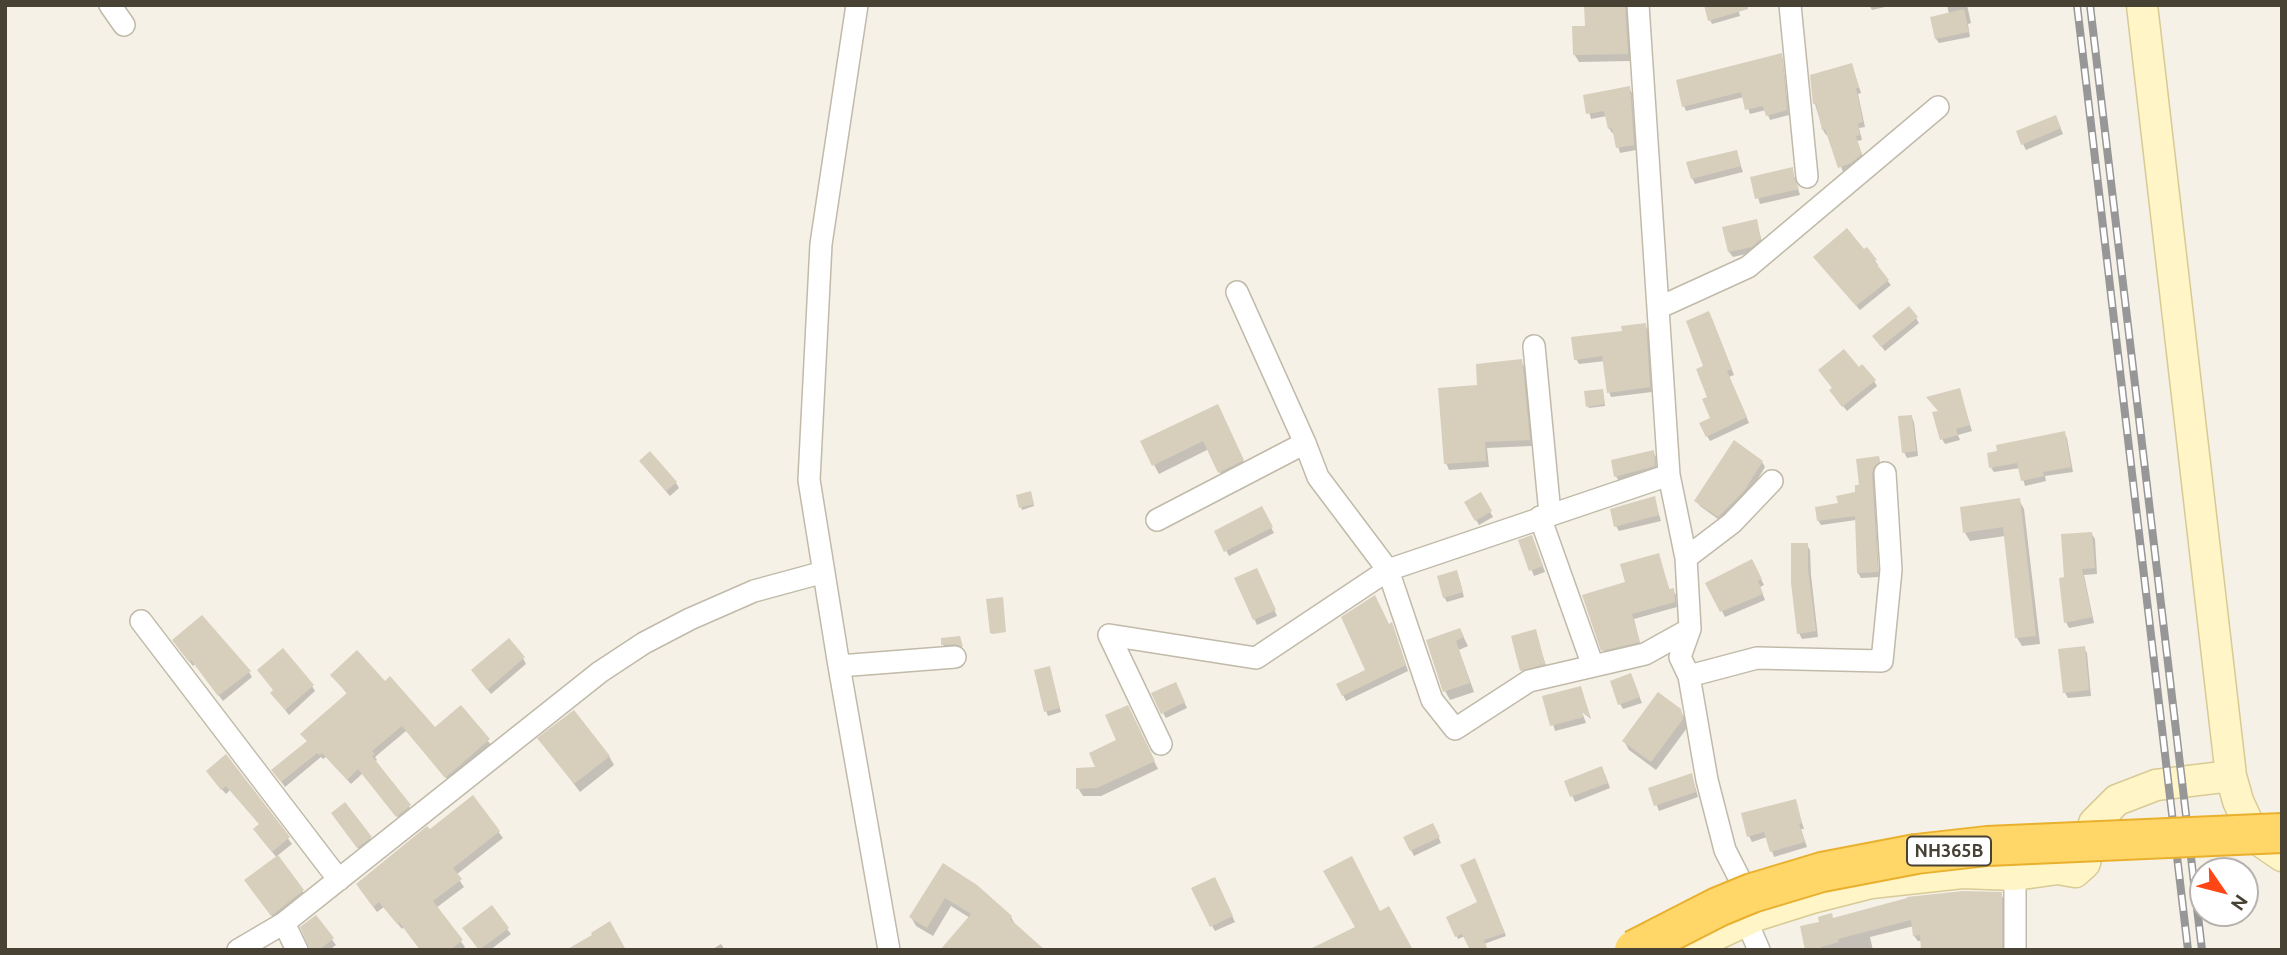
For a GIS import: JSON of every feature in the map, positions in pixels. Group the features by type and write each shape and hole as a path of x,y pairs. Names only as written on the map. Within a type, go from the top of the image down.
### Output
{"highway":[{"name":"NH365B","path":"1634,950 1718,907 1752,893 1822,872 1916,854 1987,846 2282,833"}],"street":[{"path":"110,5 124,25"},
{"path":"857,5 821,244 809,480 889,950"},
{"path":"1638,5 1669,475 1686,558 1690,629 1680,657 1689,676 1707,780 1725,850 1752,917 1759,950"},
{"path":"1790,5 1807,177"},
{"path":"2142,5 2231,776 2238,801 2248,822 2263,843 2282,856"},
{"path":"1658,308 1748,267 1937,107"},
{"path":"1237,292 1318,477 1388,570 1432,700 1455,729 1529,681 1645,654 1690,629"},
{"path":"1534,346 1545,516 1593,666"},
{"path":"1157,520 1305,443"},
{"path":"1689,676 1757,658 1882,661 1891,569 1885,473"},
{"path":"1161,744 1109,635 1256,658 1388,570 1669,475"},
{"path":"1686,558 1732,523 1772,481"},
{"path":"238,950 284,923 600,671 690,619 754,591 824,572"},
{"path":"141,621 339,880"},
{"path":"839,666 954,657"},
{"path":"1684,950 1752,917 1871,883 1962,873 2015,875 2059,869 2075,872 2085,863 2094,823 2117,800 2156,785 2231,776"},
{"path":"2015,875 2015,950"},
{"path":"284,923 298,950"}],"building":[{"path":"1584,5 1625,5 1628,54 1573,55 1572,26 1585,26"},
{"path":"1704,5 1747,5 1748,9 1708,21"},
{"path":"1964,9 1969,32 1935,39 1930,17"},
{"path":"1782,53 1787,110 1766,116 1763,106 1745,110 1741,92 1682,107 1676,80"},
{"path":"1852,63 1859,88 1856,88 1863,122 1858,123 1860,135 1856,136 1862,154 1851,163 1838,168 1825,129 1822,130 1816,103 1813,104 1810,75"},
{"path":"1630,86 1634,145 1616,148 1612,128 1608,129 1604,111 1586,114 1583,95"},
{"path":"2056,115 2061,128 2021,145 2016,131"},
{"path":"1737,150 1741,166 1691,179 1686,162"},
{"path":"1793,167 1794,179 1799,189 1755,199 1750,177"},
{"path":"1757,219 1761,239 1752,247 1728,252 1722,227"},
{"path":"1847,228 1864,249 1867,247 1889,280 1856,306 1813,257"},
{"path":"1909,306 1918,317 1881,347 1872,336"},
{"path":"1709,311 1732,369 1727,371 1747,417 1706,437 1699,423 1710,418 1702,399 1707,397 1696,369 1703,366 1686,321"},
{"path":"1646,323 1650,387 1607,393 1602,356 1574,360 1571,337 1622,331 1621,326"},
{"path":"1844,349 1859,367 1862,364 1876,380 1842,407 1818,370"},
{"path":"1522,359 1530,440 1485,442 1486,461 1444,464 1438,388 1477,385 1476,364"},
{"path":"1960,388 1970,425 1956,429 1958,435 1940,440 1932,412 1938,411 1926,397"},
{"path":"1603,389 1605,404 1586,407 1584,391"},
{"path":"1218,404 1244,460 1218,473 1203,441 1152,466 1140,441"},
{"path":"1912,415 1916,451 1902,453 1898,416"},
{"path":"2065,431 2071,467 2043,472 2044,476 2021,481 2017,463 1989,468 1987,453 1997,451 1996,445"},
{"path":"1734,440 1763,461 1744,491 1718,517 1694,501"},
{"path":"1654,450 1655,466 1614,477 1611,460"},
{"path":"650,451 677,482 666,491 639,461"},
{"path":"1879,456 1880,461 1872,474 1878,572 1857,573 1855,516 1817,521 1815,507 1838,503 1836,496 1855,492 1855,485 1859,485 1856,459"},
{"path":"1031,491 1034,504 1019,508 1016,495"},
{"path":"1481,492 1492,511 1475,521 1464,502"},
{"path":"1655,496 1659,515 1614,527 1610,509"},
{"path":"2020,498 2036,636 2015,638 2003,527 1963,533 1960,507"},
{"path":"1262,506 1273,527 1224,552 1214,531"},
{"path":"2092,532 2095,568 2082,569 2092,617 2064,623 2059,578 2064,577 2061,534"},
{"path":"1532,535 1543,566 1529,571 1518,540"},
{"path":"1791,543 1808,543 1808,569 1816,631 1797,634 1791,583"},
{"path":"1659,553 1669,589 1674,588 1675,602 1632,614 1640,642 1601,651 1582,595 1625,582 1620,564"},
{"path":"1752,559 1762,579 1758,581 1763,594 1720,612 1705,583"},
{"path":"1257,568 1276,610 1253,620 1234,578"},
{"path":"1457,570 1463,592 1443,598 1437,576"},
{"path":"1375,595 1389,624 1392,622 1406,665 1342,696 1336,684 1365,670 1341,617"},
{"path":"1003,597 1006,632 993,634 990,633 986,599"},
{"path":"202,615 251,671 218,696 172,640"},
{"path":"1460,628 1464,637 1456,641 1470,683 1443,692 1426,640"},
{"path":"1536,629 1545,664 1520,671 1511,636"},
{"path":"960,636 963,647 955,644 941,645 941,638"},
{"path":"509,638 525,657 487,690 471,670"},
{"path":"2085,646 2089,690 2063,693 2058,649"},
{"path":"283,648 314,685 285,710 270,693 273,690 257,670"},
{"path":"357,650 385,681 390,676 435,727 461,705 490,739 445,778 402,726 372,751 375,754 372,756 411,805 396,817 358,769 347,780 322,753 317,753 281,782 271,770 307,741 300,734 347,693 330,675"},
{"path":"1050,666 1060,708 1044,712 1034,670"},
{"path":"1631,673 1640,697 1618,705 1610,681"},
{"path":"1176,682 1185,702 1161,714 1151,693"},
{"path":"1581,686 1590,717 1581,711 1584,717 1550,726 1542,696"},
{"path":"1658,692 1681,709 1683,719 1651,762 1622,741"},
{"path":"1128,705 1155,761 1097,788 1076,789 1076,768 1095,767 1089,753 1116,740 1105,715"},
{"path":"574,710 610,756 574,784 537,738"},
{"path":"226,754 290,837 272,852 253,829 259,824 226,786 221,790 206,771"},
{"path":"1602,766 1608,783 1570,797 1564,781"},
{"path":"1692,773 1696,792 1654,806 1648,788"},
{"path":"473,795 500,831 453,868 462,879 433,901 463,940 450,950 420,950 399,922 397,924 379,902 373,907 356,884 427,826 430,829"},
{"path":"1796,799 1802,823 1799,824 1805,842 1770,852 1764,832 1747,837 1741,813"},
{"path":"345,802 372,837 357,848 331,813"},
{"path":"1433,823 1440,837 1410,851 1403,837"},
{"path":"278,855 304,890 271,916 244,880"},
{"path":"1352,856 1380,911 1389,906 1413,950 1308,950 1355,927 1323,871"},
{"path":"1475,858 1505,933 1484,940 1488,950 1470,950 1462,934 1455,937 1446,917 1477,902 1460,865"},
{"path":"943,863 977,885 1045,950 940,950 971,914 945,898 927,928 909,917"},
{"path":"1215,877 1233,916 1210,927 1191,888"},
{"path":"1963,891 2002,892 2002,950 1921,950 1920,935 1913,936 1911,920 1838,939 1839,942 1821,947 1822,950 1805,950 1800,926 1819,922 1818,917 1832,913 1833,918 1907,897"},
{"path":"492,905 509,928 479,950 462,928"},
{"path":"316,915 334,938 319,950 310,950 300,927"},
{"path":"610,921 626,950 566,950 592,935 591,933"}],"railway":[{"path":"2077,5 2188,950"},
{"path":"2090,5 2202,950"}]}
